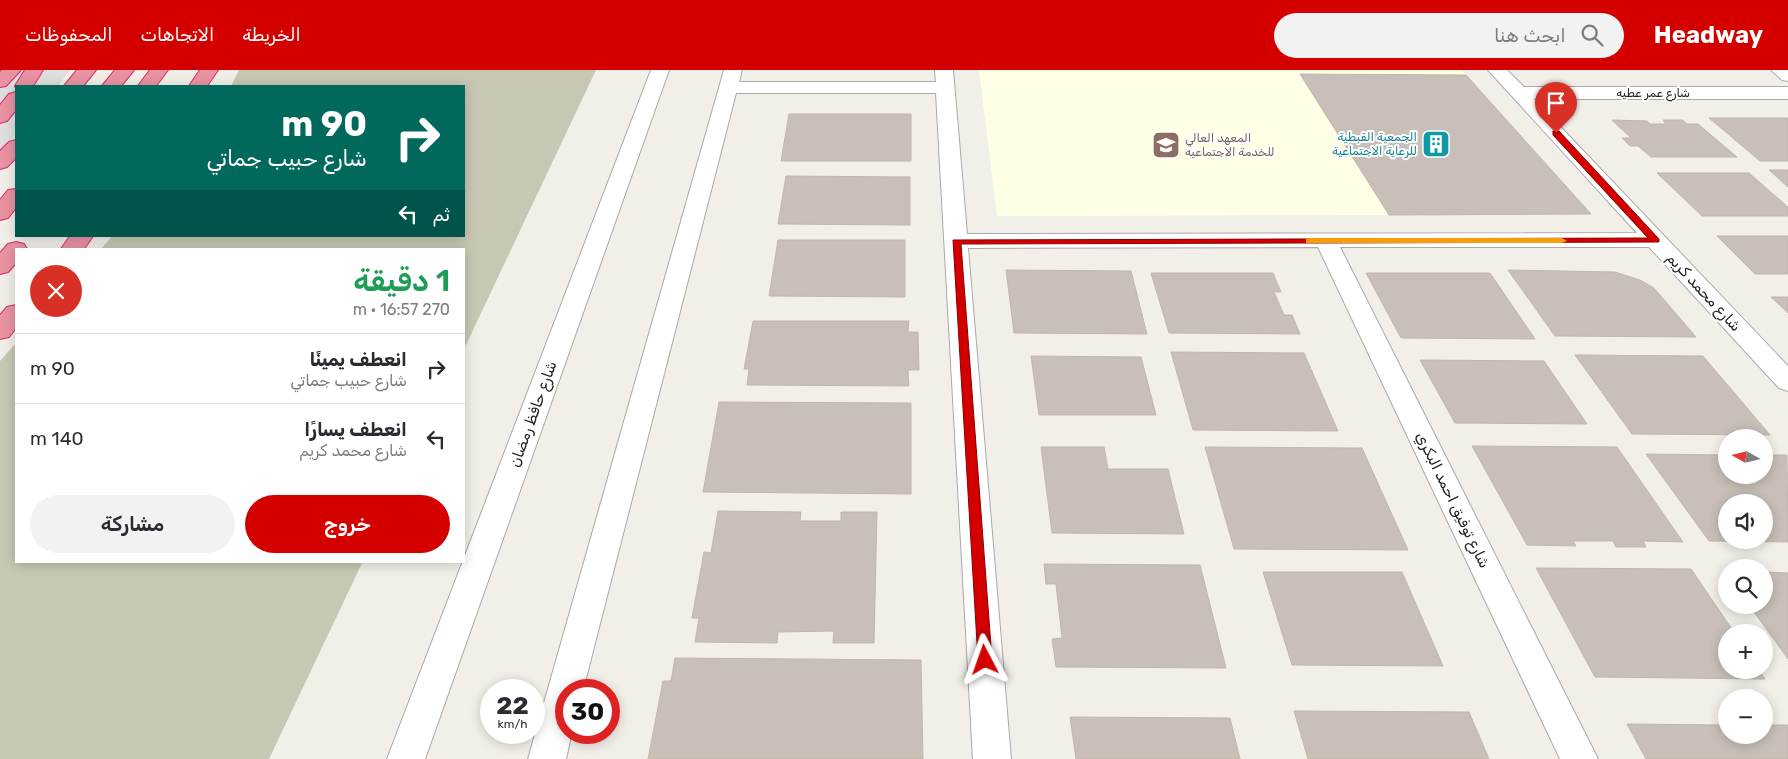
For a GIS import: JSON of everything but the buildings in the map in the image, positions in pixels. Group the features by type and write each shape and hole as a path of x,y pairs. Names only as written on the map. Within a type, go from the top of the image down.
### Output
{"highway":[{"path":"0,82 12,70"},
{"path":"25,85 34,70"},
{"path":"74,85 87,70"},
{"path":"112,85 125,70"},
{"path":"148,85 159,70"},
{"path":"199,85 209,70"},
{"path":"0,117 15,99"},
{"path":"0,164 15,147"},
{"path":"0,213 15,196"},
{"path":"17,248 27,237"},
{"path":"73,248 81,237"},
{"path":"0,267 15,250"},
{"path":"0,331 15,314"}],"street":[{"name":"شارع حافظ رمضان","path":"406,759 660,70"},
{"name":"شارع محمد كريم","path":"1497,70 1788,382"},
{"path":"1780,70 1788,76"},
{"path":"547,759 731,78 944,79 992,759"},
{"name":"شارع عمر عطيه","path":"1518,93 1788,93"},
{"path":"956,242 1656,240"},
{"name":"شارع توفيق احمد البكري","path":"1326,241 1579,759"}],"shaded area":[{"path":"0,70 70,70 59,85 15,85 15,136 0,153"},
{"path":"239,70 596,70 465,347 465,248 102,248 111,237 465,237 465,85 232,85"},
{"name":"المعهد العالي للخدمة الاجتماعيه","path":"979,70 1462,70 1466,75 1300,75 1389,215 997,216"},
{"path":"15,344 15,563 362,563 269,759 0,759 0,361"}],"slow traffic":[{"path":"1309,241 1562,241"}],"place":[{"name":"الجمعية القبطية للرعاية الاجتماعية","path":"1436,144"},
{"name":"المعهد العالي للخدمة الاجتماعيه","path":"1166,145"}],"route":[{"path":"985,660 956,242 1656,240 1556,133"}]}
